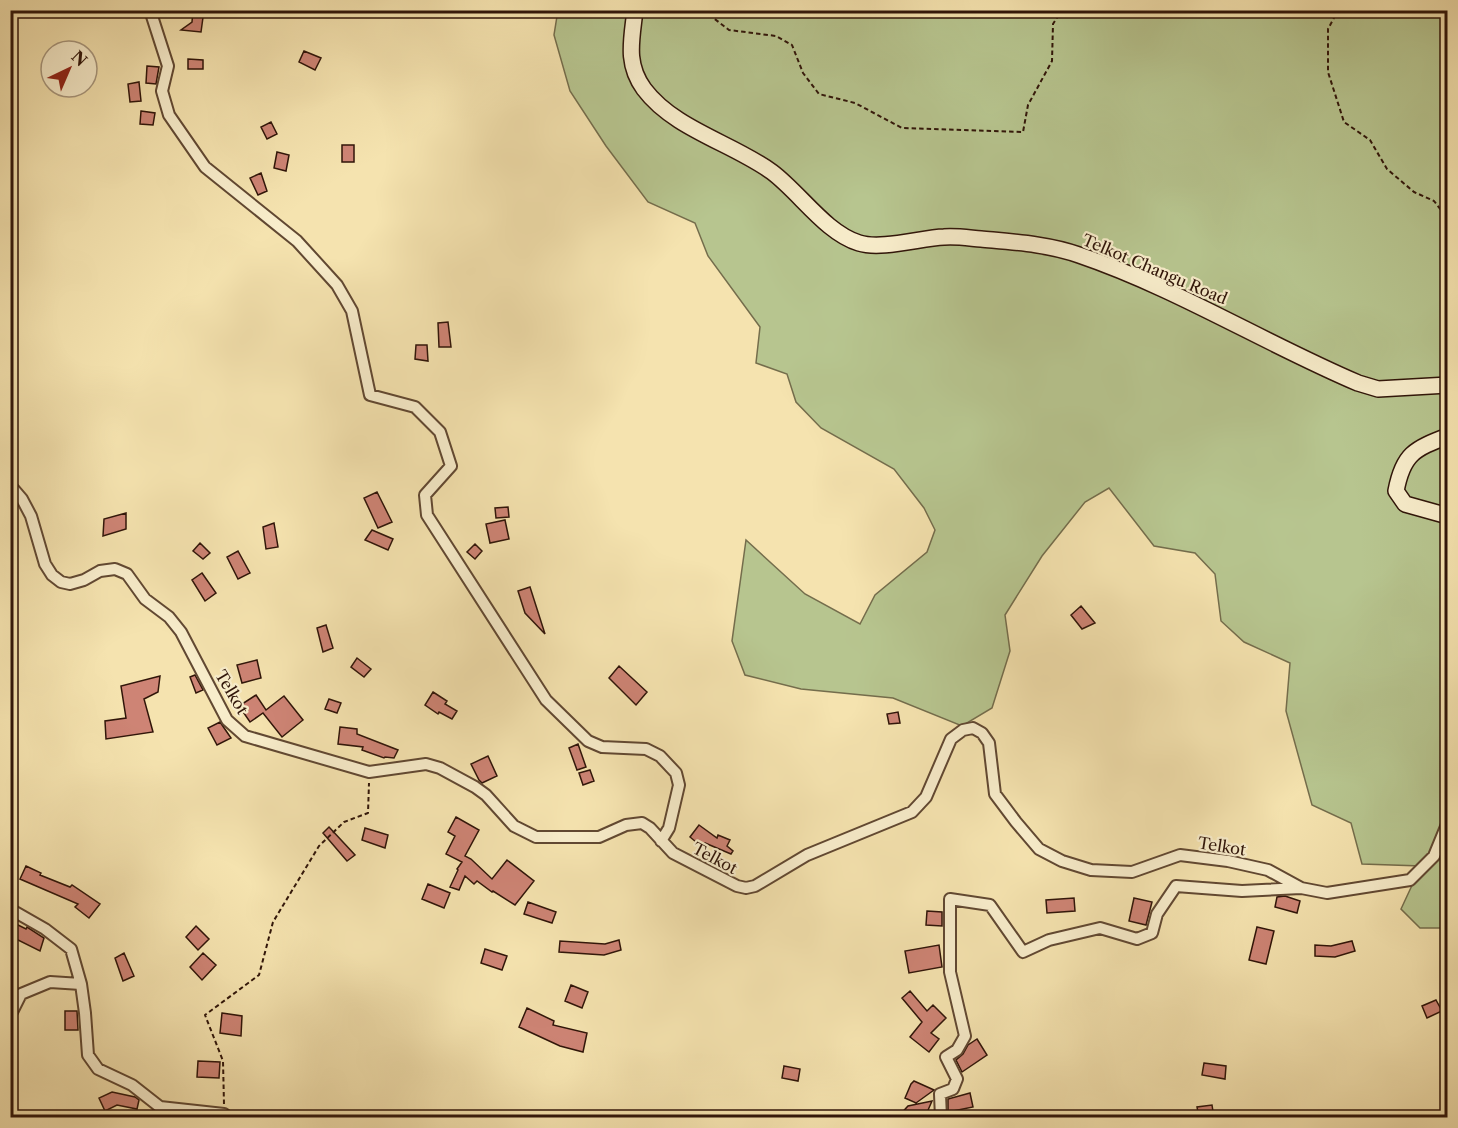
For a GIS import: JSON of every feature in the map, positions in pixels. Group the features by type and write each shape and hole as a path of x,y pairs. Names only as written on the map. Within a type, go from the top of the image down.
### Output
{"street":[{"path":"150,10 168,66 162,91 169,115 206,166 297,242 337,285 352,311 370,395 416,407 440,432 451,466 424,495 427,515 546,700 588,741 602,747 645,749 660,756 676,773 679,785 669,828 661,841"},
{"name":"Telkot Changu Road","path":"635,10 630,46 633,67 643,88 659,104 688,126 773,173 842,235 859,243 873,246 946,237 996,240 1078,254 1155,286 1358,383 1378,389 1448,385"},
{"path":"1448,436 1419,447 1408,456 1401,469 1396,491 1405,504 1448,516"},
{"name":"Telkot","path":"10,485 32,516 45,564 52,575 60,582 70,584 84,580 100,571 115,569 127,574 145,599 170,616 181,632 227,720 245,736 369,772 426,764 440,768 476,787 514,826 536,837 599,837 634,823 642,824 650,828 674,853 726,882 746,888 755,886 807,855 912,812 926,797 951,739 963,730 973,728 982,733 989,742 995,794 1016,822 1039,849 1062,861 1091,870 1132,872 1180,855 1228,861 1268,870 1301,888 1327,893 1410,880 1434,856 1448,822"},
{"path":"941,1118 940,1094 953,1089 957,1079 946,1057 957,1050 965,1036 950,972 950,899 990,905 1023,952 1049,940 1100,928 1137,939 1152,933 1157,914 1176,886 1242,891 1301,888"},
{"path":"10,909 45,928 71,949 81,984 88,1055 98,1069 132,1085 160,1107 226,1116"},
{"path":"10,1017 21,994 50,982 81,984"}],"path":[{"path":"703,10 729,30 776,36 792,45 803,73 819,94 855,103 902,128 1023,132 1028,105 1052,61 1053,24 1062,10"},
{"path":"1329,10 1335,16 1328,29 1328,72 1344,122 1370,140 1387,169 1414,192 1434,201 1448,219"},
{"path":"226,1116 223,1061 205,1015 259,975 273,922 319,846 344,822 369,813 369,772"}],"green space":[{"path":"558,10 1447,11 1447,928 1420,928 1401,909 1421,866 1362,864 1351,823 1312,805 1286,711 1290,663 1244,642 1221,621 1215,574 1195,553 1154,546 1109,488 1085,502 1042,556 1005,615 1010,651 992,708 962,726 893,698 801,689 745,675 732,641 746,540 805,594 860,624 875,595 927,552 935,530 924,508 894,469 821,428 796,402 787,374 756,363 760,327 708,256 695,223 648,202 606,146 570,91 554,35"}],"building":[{"path":"193,10 204,10 201,32 181,30 192,22"},
{"path":"304,51 321,58 315,70 299,62"},
{"path":"188,59 203,60 203,69 188,69"},
{"path":"147,66 159,67 156,84 146,83"},
{"path":"139,82 141,101 130,102 128,84"},
{"path":"141,111 155,113 153,125 140,124"},
{"path":"271,122 277,134 267,139 261,127"},
{"path":"342,145 354,145 354,162 342,162"},
{"path":"277,152 289,155 286,171 274,168"},
{"path":"261,173 267,191 258,195 250,178"},
{"path":"448,322 451,347 439,347 438,323"},
{"path":"416,345 427,345 428,361 415,359"},
{"path":"377,492 392,522 378,528 364,498"},
{"path":"508,507 509,517 496,518 495,508"},
{"path":"126,513 126,529 103,536 104,519"},
{"path":"505,520 509,539 490,543 486,524"},
{"path":"274,523 278,547 266,549 263,527"},
{"path":"372,530 393,539 388,550 365,540"},
{"path":"200,543 210,553 203,559 193,551"},
{"path":"475,544 482,551 475,559 467,552"},
{"path":"238,551 250,573 238,579 227,557"},
{"path":"202,573 216,593 205,601 192,580"},
{"path":"530,587 545,634 525,613 518,591"},
{"path":"1081,606 1095,623 1082,629 1071,615"},
{"path":"326,625 333,648 323,652 317,628"},
{"path":"357,658 371,669 364,677 351,667"},
{"path":"257,660 261,678 242,683 237,665"},
{"path":"619,666 647,692 636,705 609,678"},
{"path":"195,675 203,690 196,693 190,677"},
{"path":"160,676 158,692 144,699 153,732 106,739 105,721 126,718 121,686"},
{"path":"433,692 447,701 445,704 457,711 452,719 439,712 438,714 425,705"},
{"path":"256,695 266,710 284,696 303,720 282,737 263,713 250,722 239,706"},
{"path":"329,699 341,703 337,713 325,709"},
{"path":"898,712 900,723 889,724 887,714"},
{"path":"220,722 231,738 217,745 208,728"},
{"path":"340,727 357,729 357,734 398,750 394,758 384,758 362,750 363,747 338,744"},
{"path":"578,744 586,767 577,770 569,748"},
{"path":"488,756 497,776 482,783 471,764"},
{"path":"590,770 594,781 583,785 579,773"},
{"path":"456,817 479,830 465,856 492,879 507,860 534,881 515,905 477,881 474,884 465,876 459,890 450,887 462,862 446,854 455,836 448,832"},
{"path":"699,825 717,838 718,835 730,840 727,846 733,851 731,854 705,843 702,847 690,837"},
{"path":"329,827 355,855 347,861 323,833"},
{"path":"365,828 388,835 385,848 362,840"},
{"path":"26,866 41,873 40,875 70,887 72,885 100,904 89,918 75,907 78,904 20,879"},
{"path":"428,884 450,893 444,908 422,899"},
{"path":"1285,896 1300,901 1297,913 1275,907 1277,897"},
{"path":"1074,898 1075,911 1047,913 1046,900"},
{"path":"1134,898 1152,902 1146,925 1129,921"},
{"path":"528,902 556,912 552,923 524,914"},
{"path":"927,911 942,912 942,926 926,925"},
{"path":"10,921 26,929 27,927 44,938 40,951 10,936"},
{"path":"196,926 209,939 198,950 186,937"},
{"path":"1257,927 1274,931 1266,964 1249,960"},
{"path":"619,940 621,950 604,955 559,952 560,941 605,944"},
{"path":"1352,941 1355,951 1335,957 1315,956 1315,945 1331,946"},
{"path":"939,945 942,967 909,973 905,951"},
{"path":"485,949 507,956 502,970 481,963"},
{"path":"124,953 134,976 123,981 115,958"},
{"path":"203,953 216,965 202,980 190,967"},
{"path":"571,985 588,992 582,1008 565,1001"},
{"path":"910,991 927,1011 933,1005 946,1018 931,1033 939,1039 929,1052 910,1037 922,1022 902,998"},
{"path":"1436,1000 1442,1011 1427,1018 1422,1006"},
{"path":"527,1008 554,1021 553,1025 587,1033 583,1052 560,1046 519,1027"},
{"path":"65,1011 77,1011 78,1030 65,1030"},
{"path":"222,1013 242,1016 241,1036 220,1033"},
{"path":"977,1039 987,1055 962,1072 956,1060 968,1045"},
{"path":"198,1061 220,1062 219,1078 197,1077"},
{"path":"1204,1063 1226,1066 1225,1079 1202,1075"},
{"path":"784,1066 800,1069 798,1081 782,1078"},
{"path":"914,1081 934,1090 916,1103 905,1098"},
{"path":"112,1092 135,1097 139,1100 137,1109 117,1105 105,1111 99,1098"},
{"path":"970,1093 973,1107 948,1112 948,1099"},
{"path":"932,1101 925,1117 897,1118 908,1106"},
{"path":"1212,1105 1214,1118 1199,1118 1197,1107"}]}
